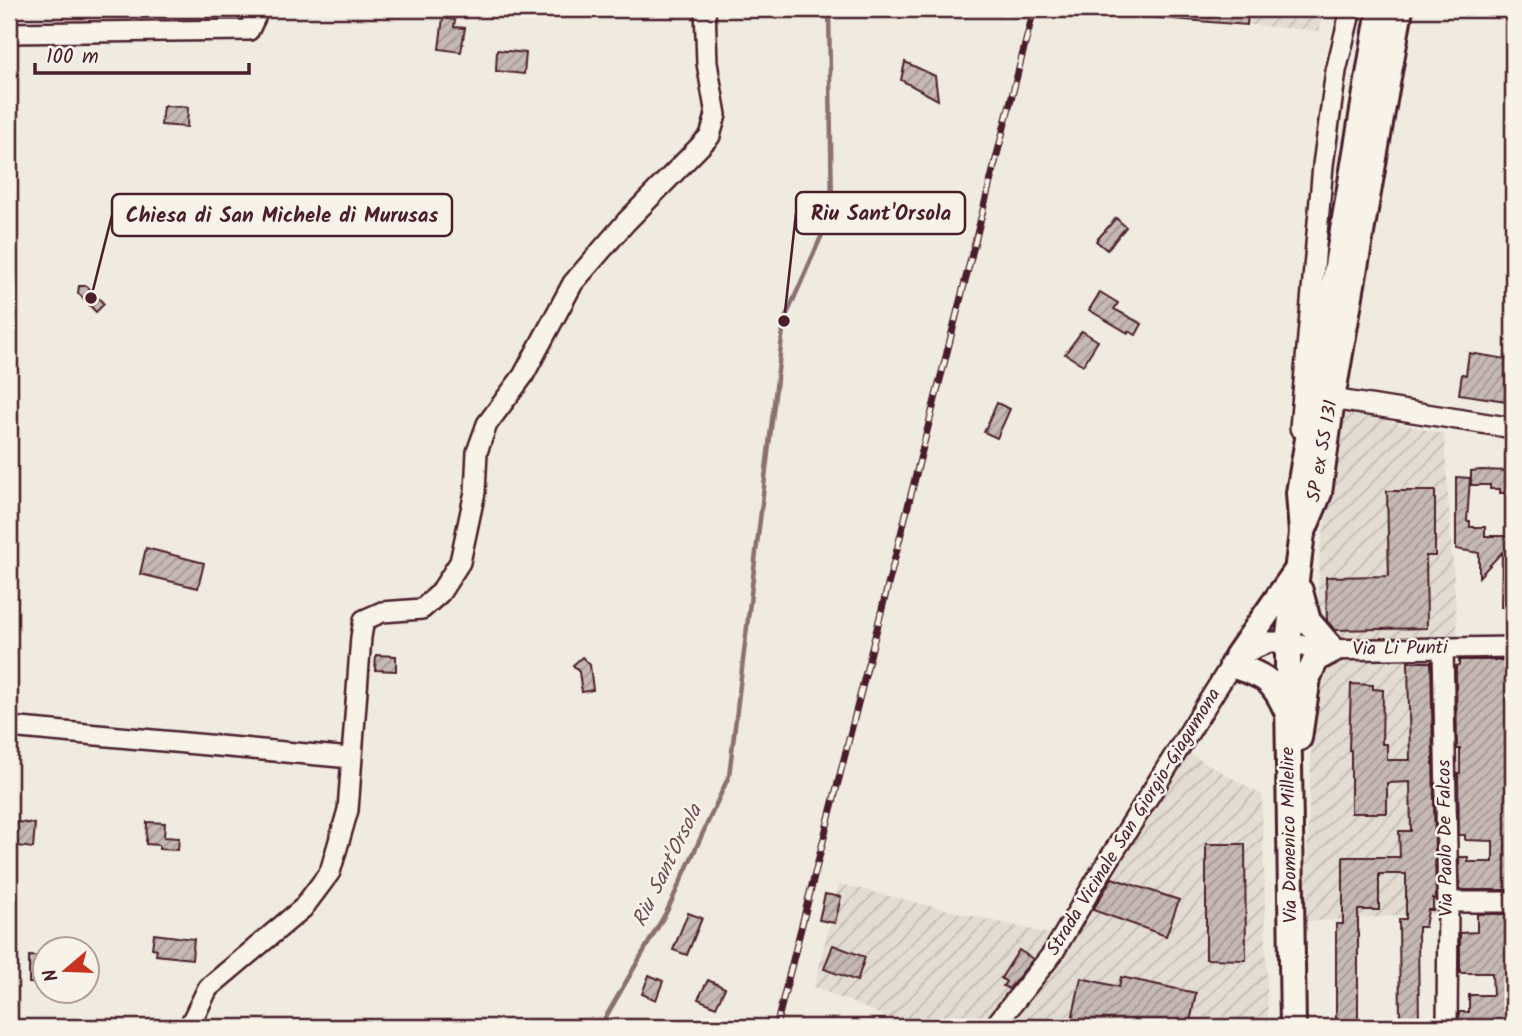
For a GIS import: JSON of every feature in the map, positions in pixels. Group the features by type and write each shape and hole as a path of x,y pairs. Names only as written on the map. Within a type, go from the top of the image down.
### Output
{"main road":[{"name":"SP ex SS 131","path":"1302,533 1298,493 1380,9"},
{"name":"SP ex SS 131","path":"1302,533 1319,493 1332,398 1400,9"},
{"name":"Via Domenico Millelire","path":"1293,1027 1288,642 1302,533"},
{"path":"1290,785 1306,702 1308,677 1315,659 1333,650 1308,621 1297,573"},
{"path":"1288,713 1276,687 1234,661 1297,573"}],"street":[{"path":"9,33 249,30 259,9"},
{"path":"189,1027 208,988 303,908 330,872 348,810 360,637 364,620 382,612 422,609 440,593 460,562 475,492 477,452 487,424 523,376 573,283 626,222 710,136 716,115 707,62 705,9"},
{"path":"1308,441 1300,436 1318,210 1336,71 1351,9"},
{"path":"1332,398 1513,428"},
{"path":"1234,661 1269,642 1288,642"},
{"name":"Via Li Punti","path":"1288,642 1319,650 1513,647"},
{"name":"Via Paolo De Falcos","path":"1443,649 1448,902 1447,1027"},
{"name":"Strada Vicinale San Giorgio-Giagumona","path":"995,1027 1054,953 1088,893 1234,661"},
{"path":"9,727 351,758"},
{"path":"1448,902 1513,902"}],"shaded area":[{"path":"1069,9 1325,9 1319,31"},
{"path":"1346,411 1444,434 1459,655 1436,654 1443,913 1304,922 1320,549"},
{"path":"1185,751 1262,795 1268,1027 911,1027 814,987 839,884 1062,937"}],"building":[{"path":"1148,9 1248,9 1247,25 1148,17"},
{"path":"443,18 455,20 454,27 465,28 461,52 439,49"},
{"path":"497,50 526,53 524,74 496,71"},
{"path":"905,62 935,76 938,100 901,80"},
{"path":"163,106 188,107 187,127 161,125"},
{"path":"1116,218 1126,227 1107,250 1096,241"},
{"path":"79,286 87,286 104,304 96,312 78,293"},
{"path":"1100,292 1118,303 1114,309 1142,324 1136,335 1089,310"},
{"path":"1082,331 1098,341 1083,365 1065,354"},
{"path":"1469,353 1513,360 1513,402 1459,394 1462,374 1466,375"},
{"path":"997,403 1010,409 997,438 984,432"},
{"path":"1471,471 1511,471 1513,491 1500,493 1500,489 1490,489 1490,485 1471,485"},
{"path":"1456,477 1470,478 1467,521 1470,521 1470,527 1485,527 1485,536 1513,536 1510,544 1513,544 1513,608 1501,607 1502,552 1479,577 1479,553 1456,549"},
{"path":"1387,491 1435,491 1435,556 1426,556 1427,628 1335,630 1327,621 1326,577 1389,576"},
{"path":"146,548 204,563 198,588 140,574"},
{"path":"376,655 396,656 396,671 375,670"},
{"path":"582,657 590,665 593,690 582,692 579,672 573,665"},
{"path":"1459,660 1512,660 1513,890 1460,890 1459,857 1468,857 1468,862 1493,862 1493,841 1465,840 1465,835 1459,835 1460,749 1457,749 1456,666 1459,665"},
{"path":"1408,662 1431,662 1436,899 1433,899 1433,910 1428,910 1425,927 1418,927 1419,1027 1400,1027 1399,919 1406,919 1406,874 1379,874 1379,910 1358,910 1358,1027 1336,1027 1336,924 1343,924 1343,857 1400,857 1399,831 1411,831 1410,782 1387,783 1387,813 1351,813 1351,684 1373,685 1373,689 1383,690 1382,744 1387,744 1387,760 1410,760"},
{"path":"9,821 35,824 33,848 9,845"},
{"path":"147,822 165,823 164,837 179,838 178,850 159,849 159,845 146,844"},
{"path":"1206,844 1245,844 1246,960 1206,959"},
{"path":"1112,878 1179,900 1166,936 1093,910"},
{"path":"825,894 841,897 835,923 819,920"},
{"path":"688,913 702,918 687,955 673,950"},
{"path":"1477,914 1513,914 1513,1027 1459,1027 1459,1012 1469,1012 1469,995 1493,995 1492,973 1460,973 1460,933 1477,932"},
{"path":"154,934 194,939 192,959 156,955 157,949 152,948"},
{"path":"833,945 865,957 857,981 824,969"},
{"path":"1019,950 1033,959 1009,989 1003,986 1006,982 1001,978"},
{"path":"29,956 32,956 32,983 29,983"},
{"path":"649,975 663,981 656,1000 642,994"},
{"path":"1121,977 1196,993 1189,1027 1105,1027 1072,1020 1081,978 1119,987"},
{"path":"708,980 725,988 716,1007 698,999"}],"waterway":[{"name":"Riu Sant'Orsola","path":"600,1027 667,911 729,776 784,321 832,212 829,9"}],"railway":[{"path":"776,1027 1034,9"}],"place":[{"name":"Chiesa di San Michele di Murusas","path":"91,298"},
{"name":"Riu Sant'Orsola","path":"784,321"}]}
